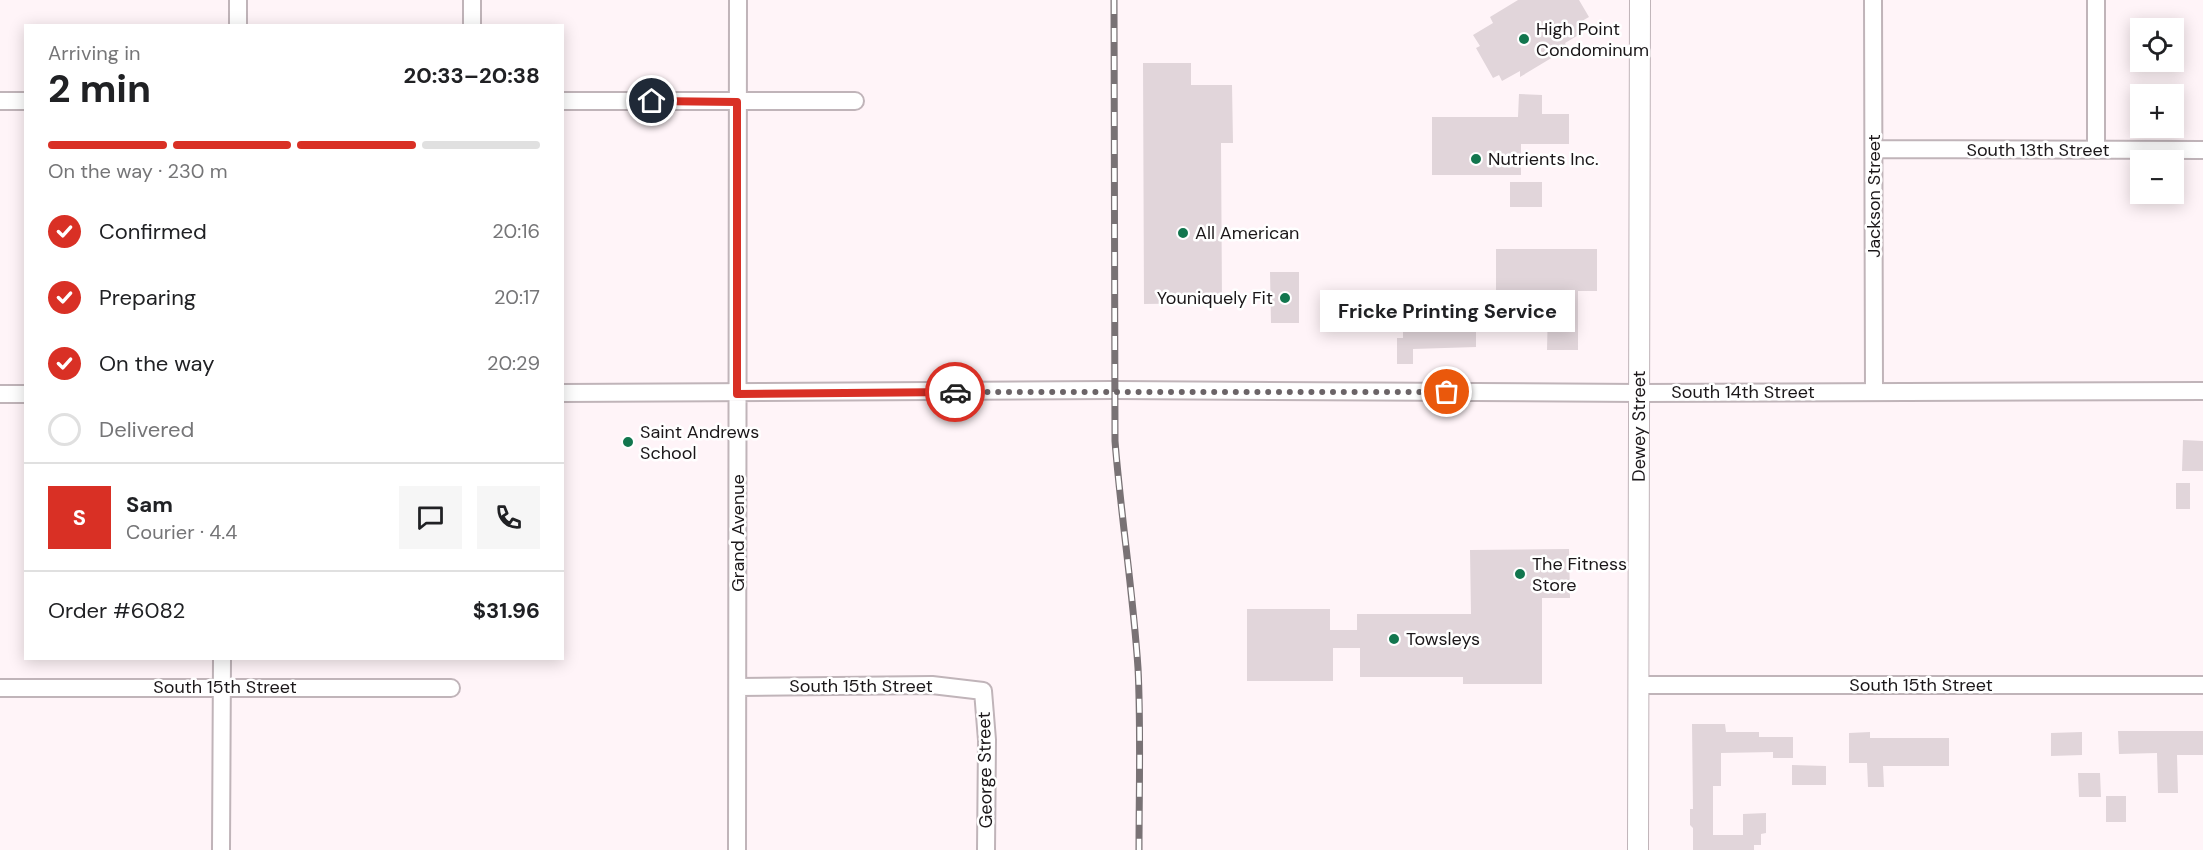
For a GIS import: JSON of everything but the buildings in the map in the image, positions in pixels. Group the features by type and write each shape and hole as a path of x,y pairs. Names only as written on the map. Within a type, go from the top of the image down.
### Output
{"street":[{"path":"238,0 238,24"},
{"path":"472,0 472,24"},
{"name":"Grand Avenue","path":"737,850 738,0"},
{"name":"Dewey Street","path":"1638,850 1640,0"},
{"name":"Jackson Street","path":"1873,0 1874,391"},
{"path":"2096,0 2096,150"},
{"path":"0,101 24,101"},
{"path":"564,101 855,101"},
{"name":"South 13th Street","path":"1874,149 2203,150"},
{"name":"South 14th Street","path":"564,393 737,394 1102,390 1640,393 2203,391"},
{"path":"0,394 24,394"},
{"path":"221,850 222,660"},
{"name":"South 15th Street","path":"738,687 932,685 983,691"},
{"name":"South 15th Street","path":"1640,685 2203,685"},
{"name":"South 15th Street","path":"0,688 221,686 451,688"},
{"name":"George Street","path":"983,691 987,740 987,850"}],"railway":[{"path":"1114,0 1115,441 1138,668 1139,850"}],"way so far":[{"path":"955,392 1114,390 1447,392"}],"place":[{"name":"High Point Condominum","path":"1524,39"},
{"name":"Nutrients Inc.","path":"1476,159"},
{"name":"All American","path":"1183,233"},
{"name":"Youniquely Fit","path":"1285,298"},
{"name":"Fricke Printing Service","path":"1447,392"},
{"name":"Saint Andrews School","path":"628,442"},
{"name":"The Fitness Store","path":"1520,574"},
{"name":"Towsleys","path":"1394,639"}],"route":[{"path":"652,101 737,102 737,394 955,392"}]}
